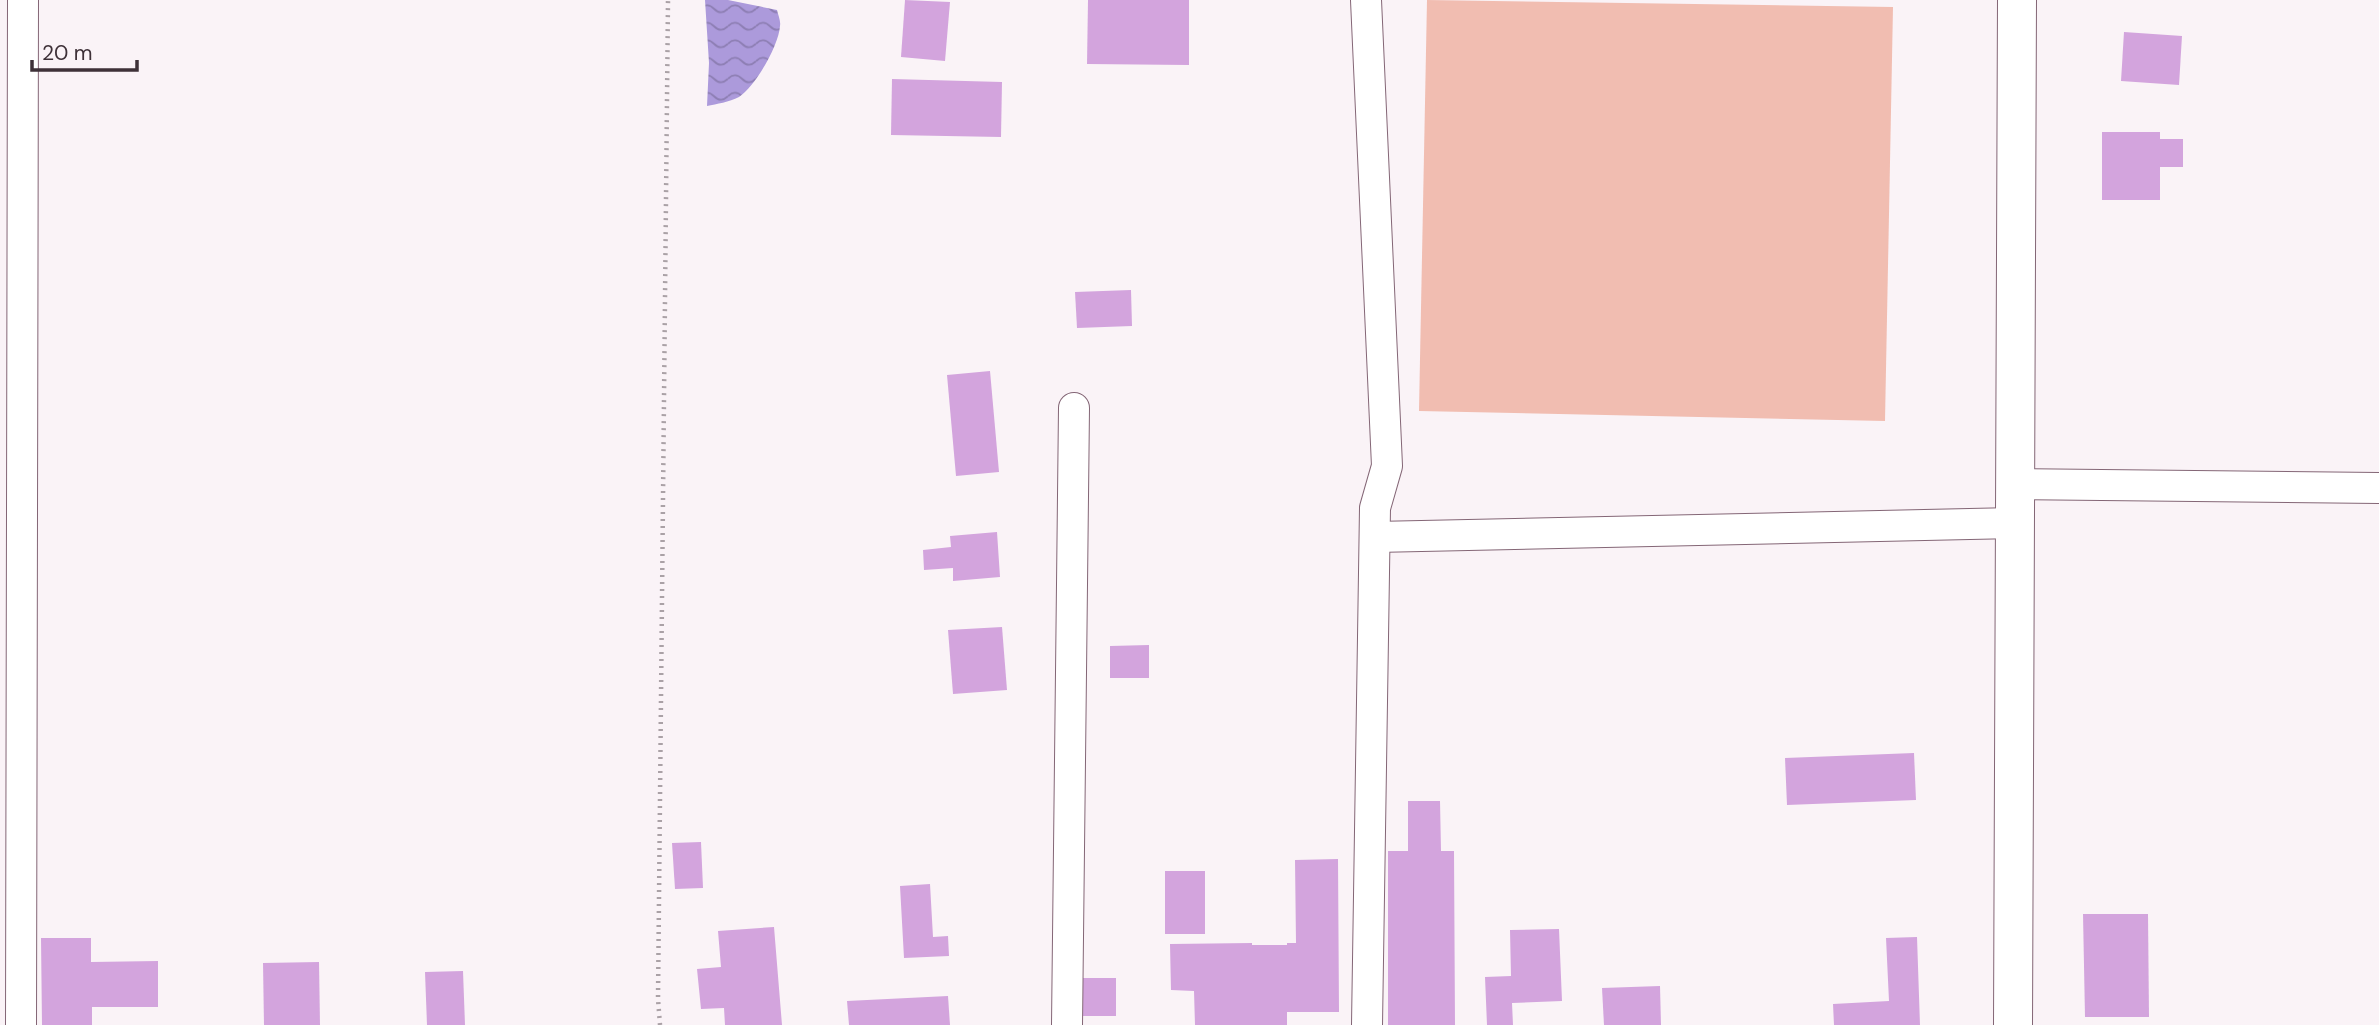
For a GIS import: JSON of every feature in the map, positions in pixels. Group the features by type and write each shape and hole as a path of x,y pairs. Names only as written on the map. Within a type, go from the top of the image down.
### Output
{"street":[{"path":"21,1025 23,0"},
{"path":"1366,0 1387,466 1375,508 1367,1025"},
{"path":"2013,1025 2017,0"},
{"path":"1067,1025 1074,408"},
{"path":"2015,484 2379,488"},
{"path":"1375,537 2015,523"}],"path":[{"path":"660,1025 658,999 668,0"}],"shaded area":[{"path":"1427,0 1893,7 1885,421 1419,411"}],"water":[{"path":"705,0 728,0 777,10 780,24 771,54 745,92 727,102 707,106 709,63"}],"building":[{"path":"905,0 950,2 945,61 901,57"},
{"path":"1088,0 1189,0 1189,65 1087,64"},
{"path":"2124,32 2182,36 2179,85 2121,81"},
{"path":"892,79 1002,82 1001,137 891,135"},
{"path":"2102,132 2160,132 2160,139 2183,139 2183,167 2160,167 2160,200 2102,200"},
{"path":"1131,290 1132,326 1077,328 1075,292"},
{"path":"990,371 999,472 956,476 947,375"},
{"path":"997,532 1000,577 953,581 953,568 924,570 923,550 951,547 950,536"},
{"path":"1002,627 1007,690 953,694 948,630"},
{"path":"1149,645 1149,678 1110,678 1110,646"},
{"path":"1914,753 1916,800 1787,805 1785,758"},
{"path":"1408,801 1440,801 1441,851 1454,851 1455,1025 1388,1025 1388,851 1408,851"},
{"path":"701,842 703,888 675,889 672,843"},
{"path":"1338,859 1339,1012 1287,1012 1287,1025 1195,1025 1194,991 1171,990 1170,944 1296,943 1295,860"},
{"path":"1165,871 1205,871 1205,934 1165,934"},
{"path":"930,884 933,937 948,936 949,956 904,958 900,886"},
{"path":"2083,914 2148,914 2149,1017 2085,1017"},
{"path":"774,927 782,1025 725,1025 724,1008 701,1009 697,969 721,967 718,931"},
{"path":"1559,929 1562,1001 1512,1003 1513,1025 1487,1025 1485,977 1511,976 1510,930"},
{"path":"1917,937 1920,1025 1834,1025 1833,1004 1889,1001 1886,938"},
{"path":"41,938 91,938 91,962 158,961 158,1007 92,1007 92,1025 42,1025"},
{"path":"319,962 320,1025 264,1025 263,963"},
{"path":"463,971 465,1025 427,1025 425,972"},
{"path":"1073,978 1116,978 1116,1016 1073,1016"},
{"path":"1660,986 1661,1025 1604,1025 1602,988"},
{"path":"948,996 950,1025 849,1025 847,1001"}]}
